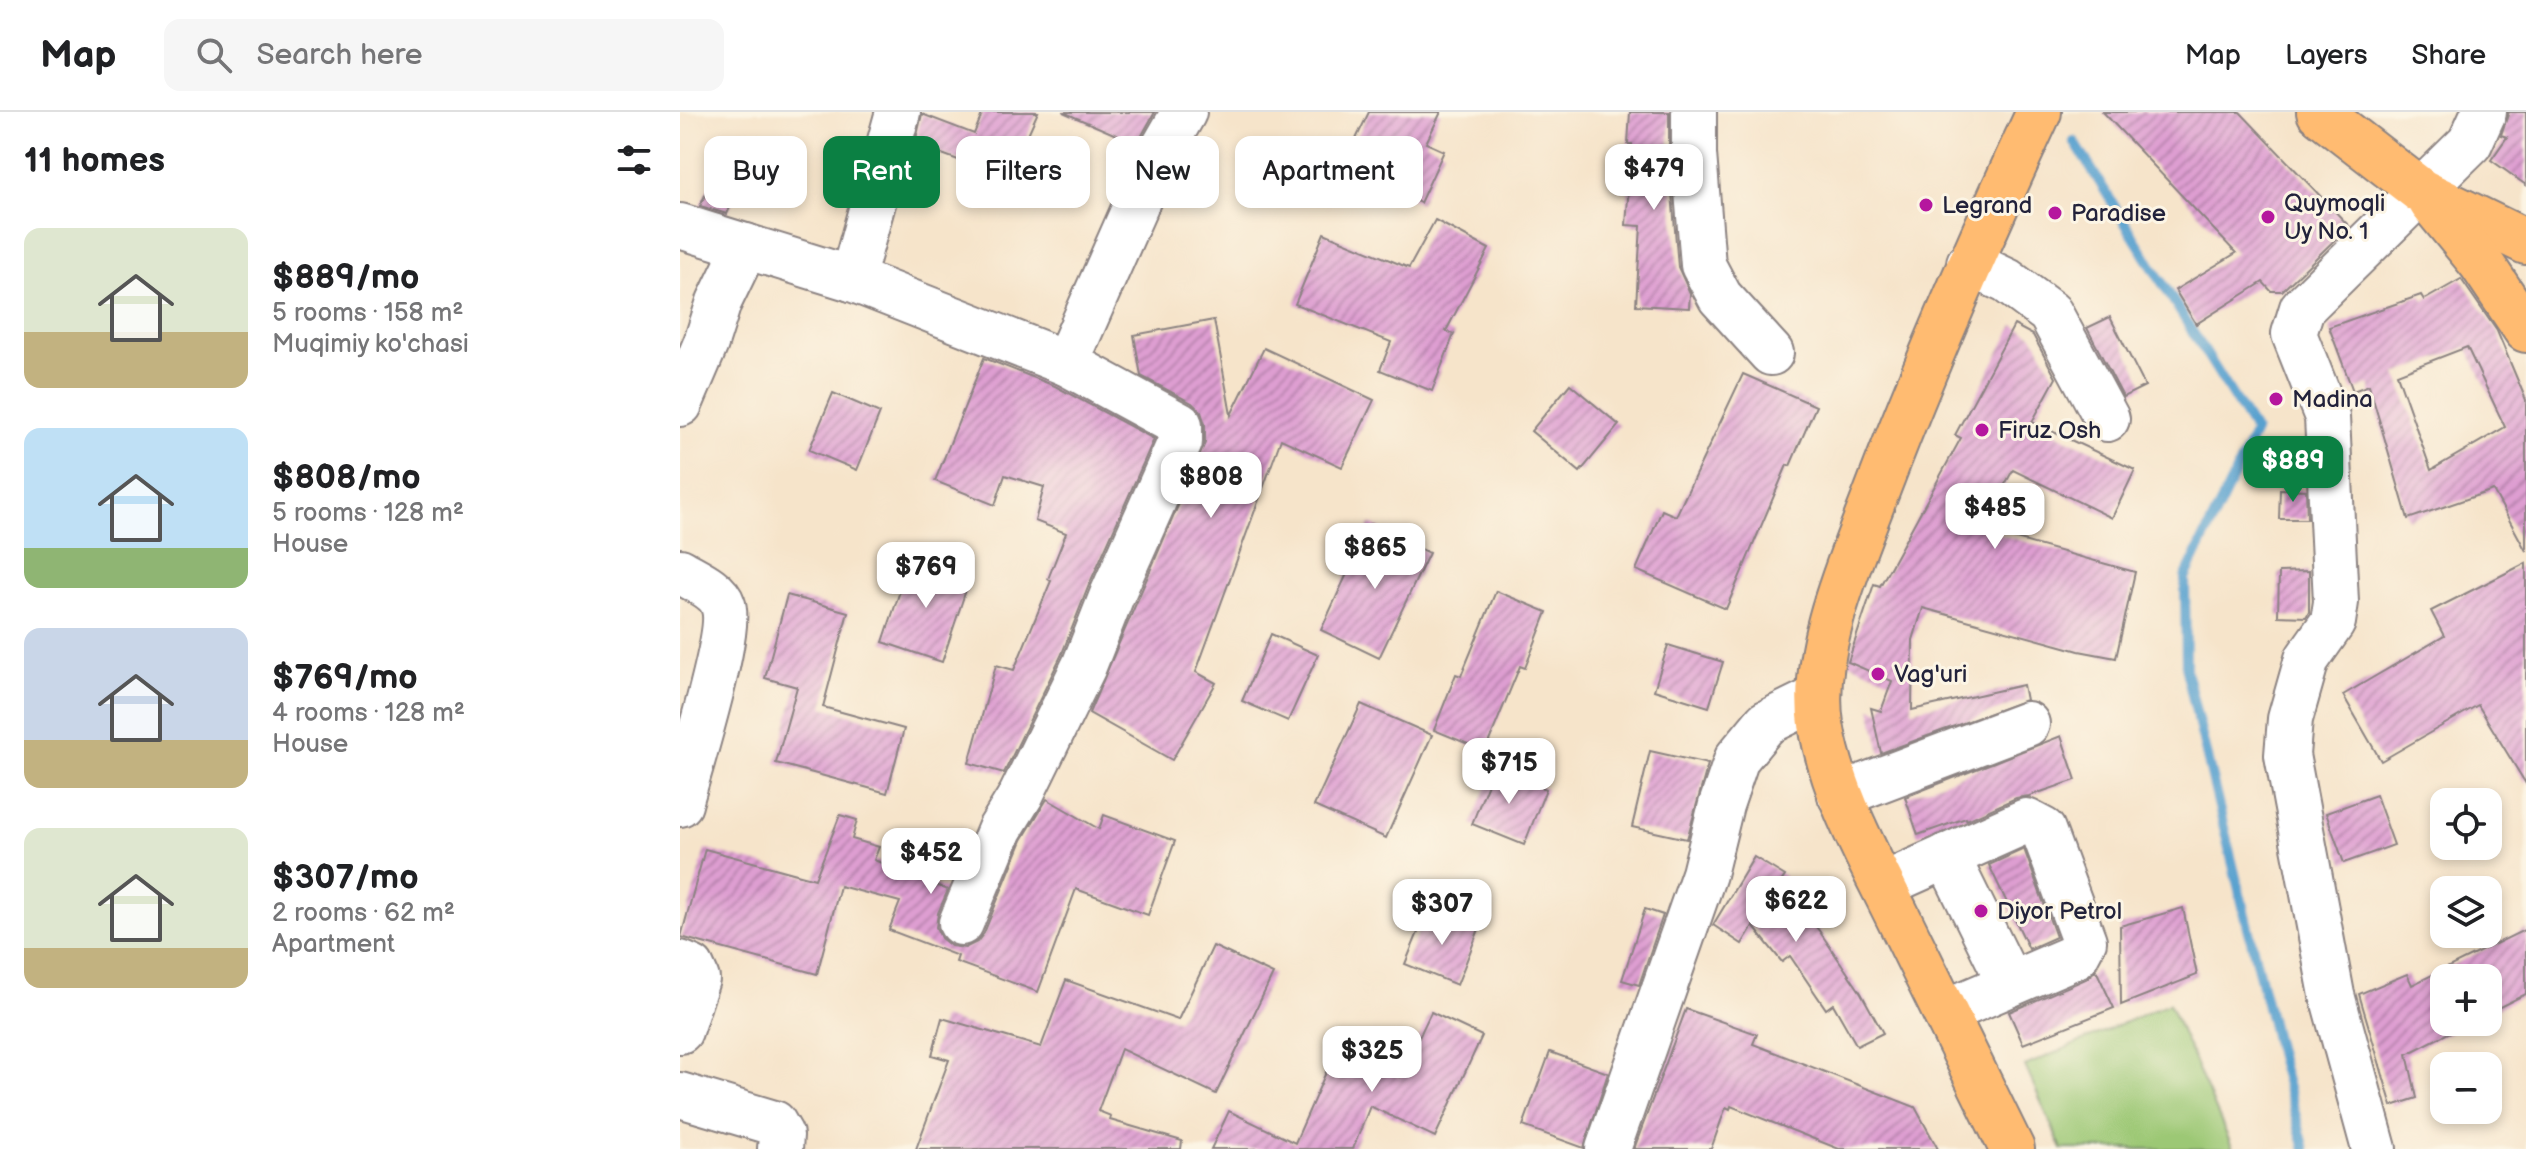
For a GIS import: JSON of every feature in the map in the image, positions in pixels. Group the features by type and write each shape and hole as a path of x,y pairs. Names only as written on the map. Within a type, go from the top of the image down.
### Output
{"main road":[{"path":"2012,1149 1840,795 1821,725 1819,697 1823,659 1832,622 1856,546 1969,263 2039,112"},
{"path":"2319,112 2421,191 2526,242"},
{"path":"2421,191 2481,263 2526,330"}],"street":[{"path":"852,279 898,112"},
{"path":"1066,363 1153,166 1184,112"},
{"path":"1694,112 1694,154 1703,265 1720,297 1771,353"},
{"path":"2374,1149 2332,995 2287,755 2290,719 2307,659 2333,622 2336,602 2327,417 2294,334 2302,308 2470,143 2484,112"},
{"path":"680,226 852,279 1066,363 1180,425 1180,442 1129,553 1084,666 1021,795 1000,829 961,923"},
{"path":"680,404 706,343 719,302 746,246"},
{"path":"1969,263 2007,281 2050,313 2107,419"},
{"path":"680,571 712,591 723,603 725,620 710,695 686,758 680,804"},
{"path":"1608,1149 1704,874 1721,805 1737,758 1766,723 1819,697"},
{"path":"1840,795 2027,724"},
{"path":"1883,885 2026,821 2043,830 2084,941 2076,956 1945,1012"},
{"path":"1947,856 2010,984"},
{"path":"680,963 692,968 697,979 680,1031"},
{"path":"680,1095 774,1123 781,1135 780,1149"}],"green space":[{"path":"2169,1003 2233,1149 2062,1149 2025,1066"}],"building":[{"path":"983,112 1038,112 1027,136 956,136 956,159 940,153 940,136 917,136 922,114 974,134"},
{"path":"1063,112 1155,112 1142,136 1118,136"},
{"path":"1369,112 1441,112 1426,143 1444,151 1423,196 1423,136 1357,136"},
{"path":"1630,112 1669,112 1669,156 1678,267 1690,293 1689,308 1636,305 1641,226 1626,225 1632,144 1628,144"},
{"path":"2103,112 2240,112 2349,226 2282,291 2271,291 2263,282 2196,324 2175,290 2236,253"},
{"path":"2509,112 2526,112 2526,185 2491,160 2507,137 2501,135"},
{"path":"707,208 730,208 727,214"},
{"path":"1435,220 1489,249 1446,331 1454,334 1432,391 1380,370 1391,342 1295,304 1324,233 1409,268"},
{"path":"2461,279 2497,331 2526,400 2526,551 2493,490 2408,519 2369,385 2353,391 2329,327 2421,295 2424,300","holes":["2467,347 2505,427 2431,470 2397,374"]},
{"path":"2110,317 2145,386 2123,397 2087,328"},
{"path":"1214,320 1231,415 1264,348 1374,400 1342,467 1281,439 1196,672 1216,683 1172,760 1089,713 1205,443 1205,424 1201,412 1192,403 1141,376 1134,335"},
{"path":"2014,325 2033,335 2056,378 2032,422 2135,470 2112,518 2013,470 1980,529 2135,572 2116,658 2079,651 1923,608 1913,640 1912,710 2023,685 2026,700 1881,753 1871,708 1881,711 1892,681 1848,662 1874,584 1880,586 1961,438 1955,435"},
{"path":"984,358 1055,386 1154,439 1061,656 1004,773 969,763 996,665 1014,670 1051,581 1048,579 1066,533 1035,521 1044,487 1005,475 995,505 935,481"},
{"path":"1743,374 1816,406 1790,466 1787,465 1726,609 1636,570 1662,510 1676,516"},
{"path":"1570,384 1619,425 1580,472 1531,431"},
{"path":"833,393 880,413 857,470 809,450"},
{"path":"2280,489 2306,490 2307,519 2279,519"},
{"path":"1370,524 1429,553 1379,658 1321,630"},
{"path":"911,558 970,578 942,662 883,642"},
{"path":"2526,563 2526,784 2478,705 2381,761 2343,695 2444,636 2431,611"},
{"path":"2309,571 2309,612 2306,617 2278,616 2279,572"},
{"path":"1496,591 1547,612 1525,668 1520,666 1485,751 1434,730 1456,674 1461,676"},
{"path":"787,595 848,612 823,707 904,729 887,793 776,763 797,687 765,678"},
{"path":"1271,634 1318,655 1288,721 1242,701"},
{"path":"1668,645 1723,662 1709,707 1654,690"},
{"path":"1361,704 1432,735 1386,838 1314,806"},
{"path":"2061,736 2076,780 2016,798 1967,820 1918,835 1905,797"},
{"path":"1650,751 1708,764 1687,839 1632,827"},
{"path":"1494,768 1546,789 1524,845 1472,824"},
{"path":"2376,795 2394,845 2344,863 2326,813"},
{"path":"1047,799 1099,829 1104,815 1175,841 1148,915 1076,889 1038,992 956,962 958,956 889,930 900,902 840,886 817,974 681,937 705,849 815,879 840,815 857,820 852,839 879,847 874,860 948,890 938,913 936,927 941,938 951,946 965,948 977,942 984,933 1022,840"},
{"path":"2024,849 2056,937 2029,949 1989,865"},
{"path":"1754,857 1785,876 1781,882 1820,932 1861,993 1883,1033 1857,1046 1833,1004 1826,1009 1790,956 1782,962 1753,926 1742,944 1713,925"},
{"path":"1428,908 1479,929 1457,985 1405,964"},
{"path":"2183,908 2197,975 2121,1005 2120,926"},
{"path":"1645,909 1663,915 1639,985 1622,980"},
{"path":"2526,929 2526,994 2502,1006 2502,964 2455,964 2487,948 2502,948 2502,941"},
{"path":"1213,946 1273,974 1216,1094 1121,1049 1098,1111 1111,1116 1110,1120 1182,1141 1181,1149 916,1149 949,1060 932,1055 942,1018 1041,1047 1066,980 1178,1020"},
{"path":"2096,970 2114,1008 2023,1044 2009,1012 2086,979"},
{"path":"2407,974 2412,985 2430,976 2430,1036 2442,1036 2407,1054 2417,1098 2392,1106 2359,994"},
{"path":"1686,1009 1757,1034 1753,1044 1915,1107 1938,1149 1839,1149 1731,1106 1730,1109 1726,1107 1711,1149 1634,1149"},
{"path":"1431,1012 1482,1036 1435,1137 1370,1106 1353,1149 1211,1149 1229,1111 1295,1143 1337,1047 1400,1077"},
{"path":"1550,1052 1608,1073 1584,1148 1523,1126"}],"waterway":[{"path":"2074,141 2255,432 2185,578 2186,670 2279,1056 2305,1149"}],"place":[{"name":"Legrand","path":"1926,205"},
{"name":"Paradise","path":"2055,213"},
{"name":"Quymoqli Uy No. 1","path":"2268,217"},
{"name":"Madina","path":"2276,399"},
{"name":"Firuz Osh","path":"1982,430"},
{"name":"Vag'uri","path":"1878,674"},
{"name":"Diyor Petrol","path":"1981,911"}]}
